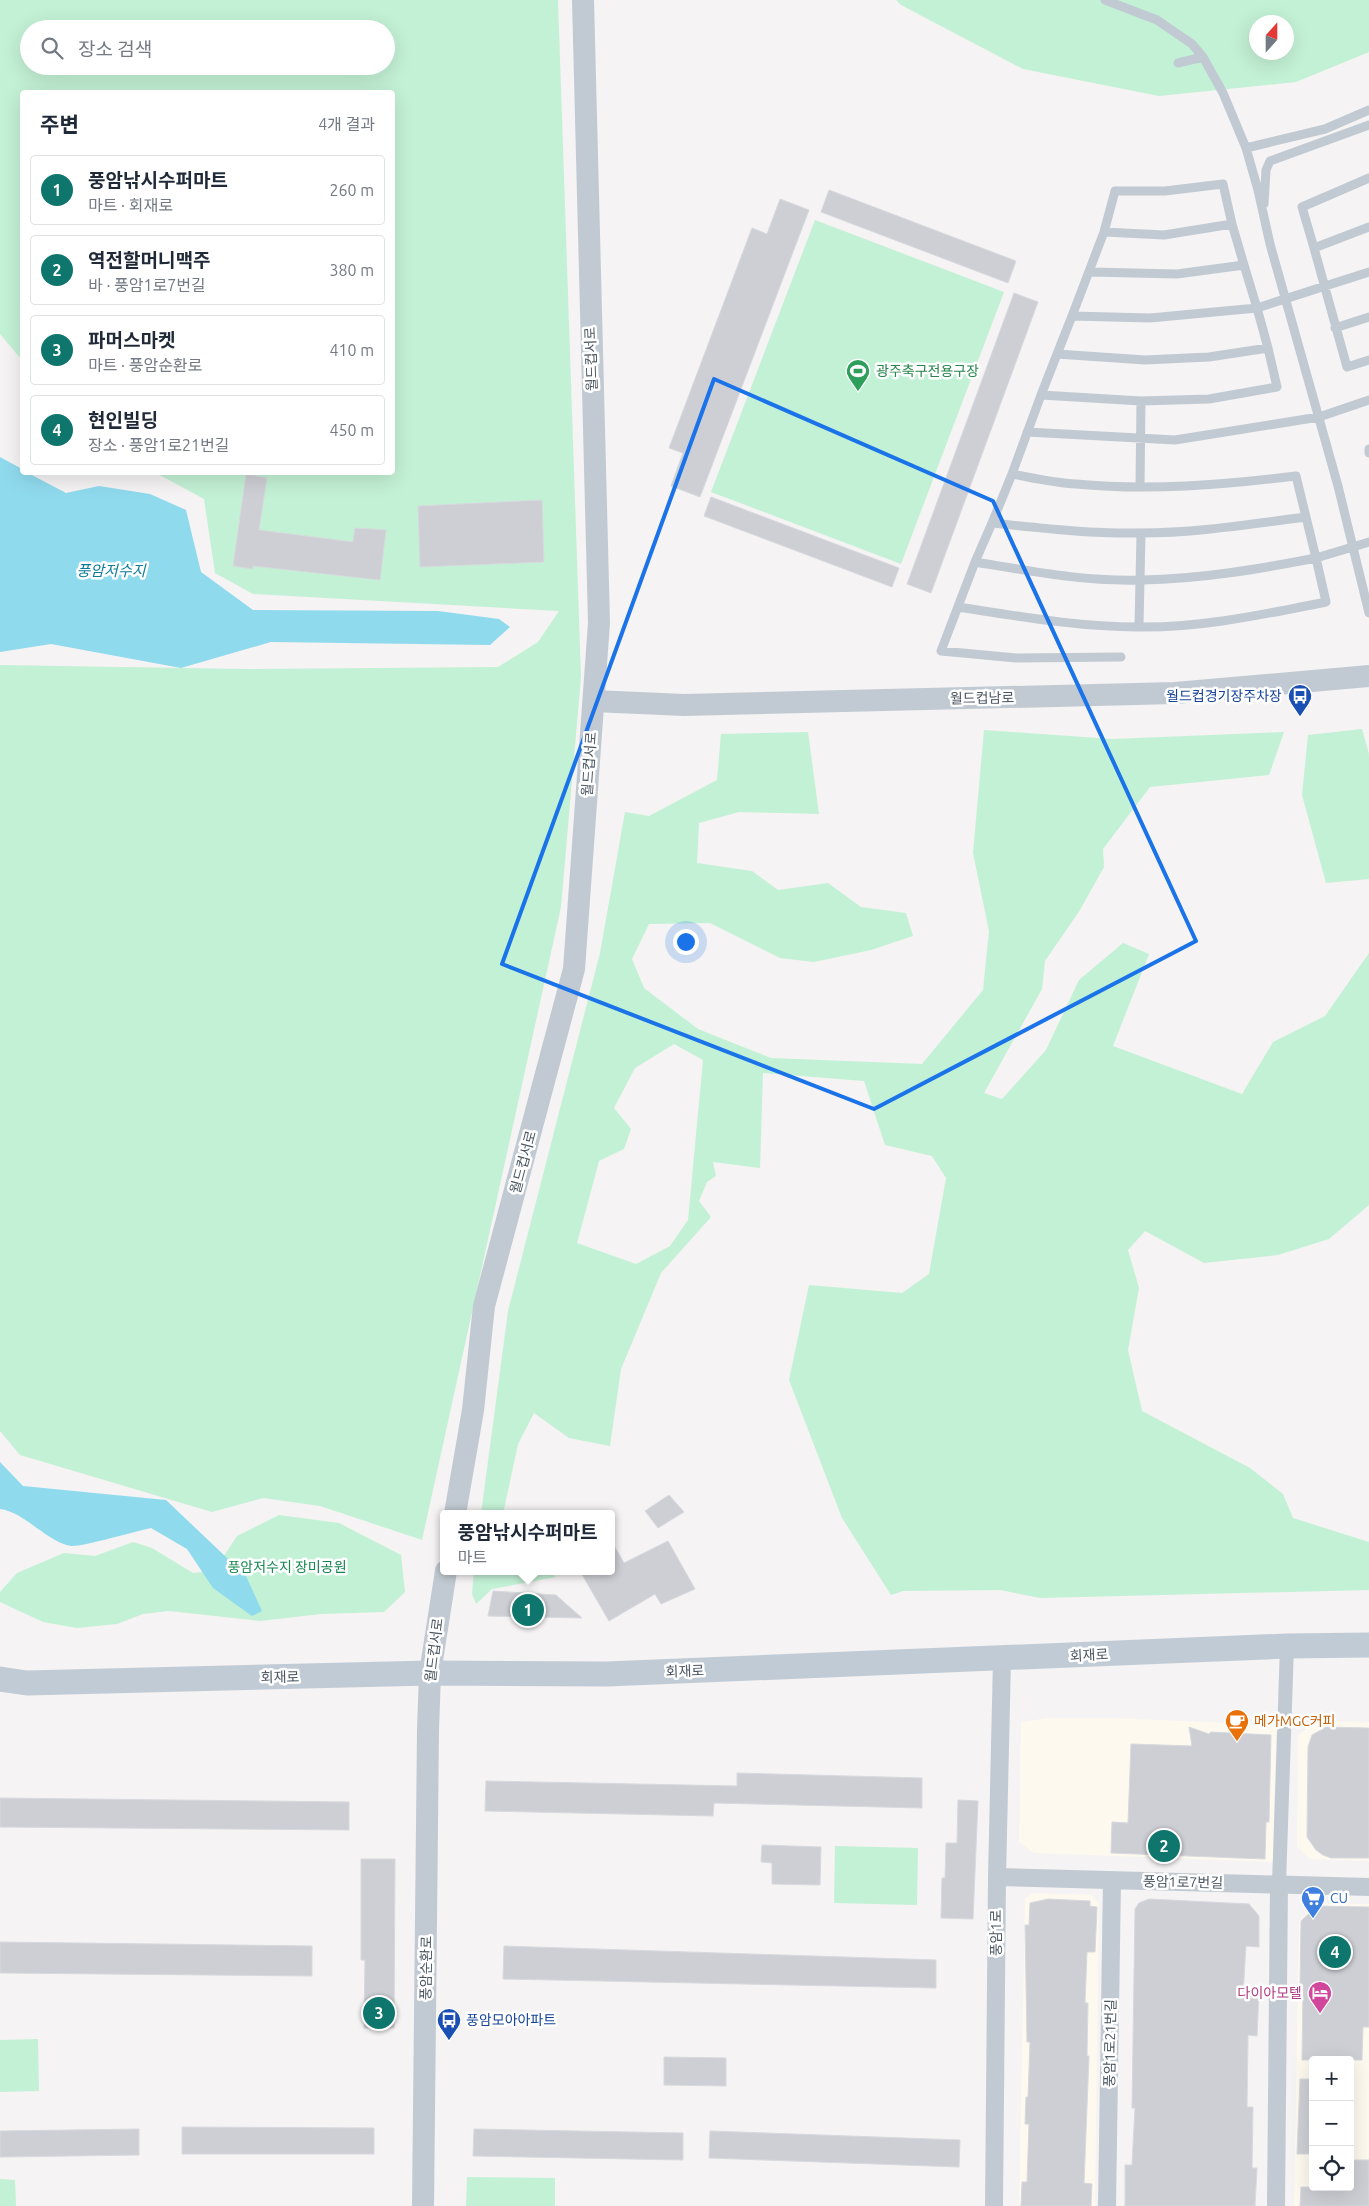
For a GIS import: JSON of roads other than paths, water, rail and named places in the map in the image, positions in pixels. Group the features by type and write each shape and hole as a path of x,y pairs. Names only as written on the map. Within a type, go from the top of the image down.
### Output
{"main road":[{"name":"회재로","path":"0,1680 27,1683 430,1673 607,1674 1286,1646 1369,1645"}],"street":[{"name":"월드컵서로","path":"456,1510 473,1410 484,1306 574,969 599,623 582,0"},
{"name":"월드컵남로","path":"594,701 684,705 1175,693 1369,676"},
{"name":"월드컵서로","path":"428,1730 430,1673 445,1575"},
{"path":"1276,2206 1279,1884 1286,1646"},
{"name":"풍암1로","path":"994,2206 997,1877 1002,1659"},
{"name":"풍암순환로","path":"423,2206 428,1730"},
{"name":"풍암1로7번길","path":"997,1877 1369,1887"},
{"name":"풍암1로21번길","path":"1107,2206 1112,1880"}],"lane":[{"path":"1105,0 1157,20 1192,44 1224,93 1246,148 1354,547 1369,613"},
{"path":"1178,63 1202,57"},
{"path":"1246,148 1325,129 1369,110"},
{"path":"1264,216 1266,170 1270,161 1369,125"},
{"path":"1369,178 1302,207 1347,367 1369,360"},
{"path":"1041,395 1141,401 1209,399 1277,387 1257,308 1232,224 1223,184 1165,191 1115,191 1104,232 1090,272 1041,395 1012,474 975,562 941,651 1016,658 1121,657"},
{"path":"1104,232 1164,235 1232,224"},
{"path":"1314,248 1369,226"},
{"path":"1090,272 1177,274 1244,265"},
{"path":"1072,316 1150,318 1257,308 1369,272"},
{"path":"1335,328 1369,317"},
{"path":"1057,354 1145,360 1209,357 1268,348"},
{"path":"1027,432 1175,440 1318,416 1369,400"},
{"path":"1140,487 1139,439 1141,401"},
{"path":"958,607 1053,622 1139,628 1238,619 1326,602 1296,476 1225,485 1140,487 1075,484 1012,474"},
{"path":"992,523 1062,530 1141,534 1232,527 1306,517"},
{"path":"1139,628 1141,534"},
{"path":"975,562 1056,575 1141,580 1235,573 1316,558 1369,542"}],"water":[{"name":"풍암저수지","path":"0,457 20,468 20,475 32,475 66,493 99,486 150,494 186,510 201,572 253,610 438,611 499,619 510,627 490,645 271,642 181,668 51,644 0,652"},
{"path":"0,1462 23,1486 166,1500 246,1576 262,1611 252,1616 213,1588 187,1549 151,1528 77,1546 71,1546 52,1539 18,1515 0,1509"}],"place":[{"name":"광주축구전용구장","path":"858,392"},
{"name":"월드컵경기장주차장","path":"1300,717"},
{"name":"풍암낚시수퍼마트","path":"528,1610"},
{"name":"메가MGC커피","path":"1237,1742"},
{"name":"역전할머니맥주","path":"1164,1846"},
{"name":"CU","path":"1313,1919"},
{"name":"현인빌딩","path":"1335,1952"},
{"name":"파머스마켓","path":"379,2013"},
{"name":"다이아모텔","path":"1320,2014"},
{"name":"풍암모아아파트","path":"449,2041"}],"park label":[{"name":"풍암저수지 장미공원","path":"287,1567"}]}
